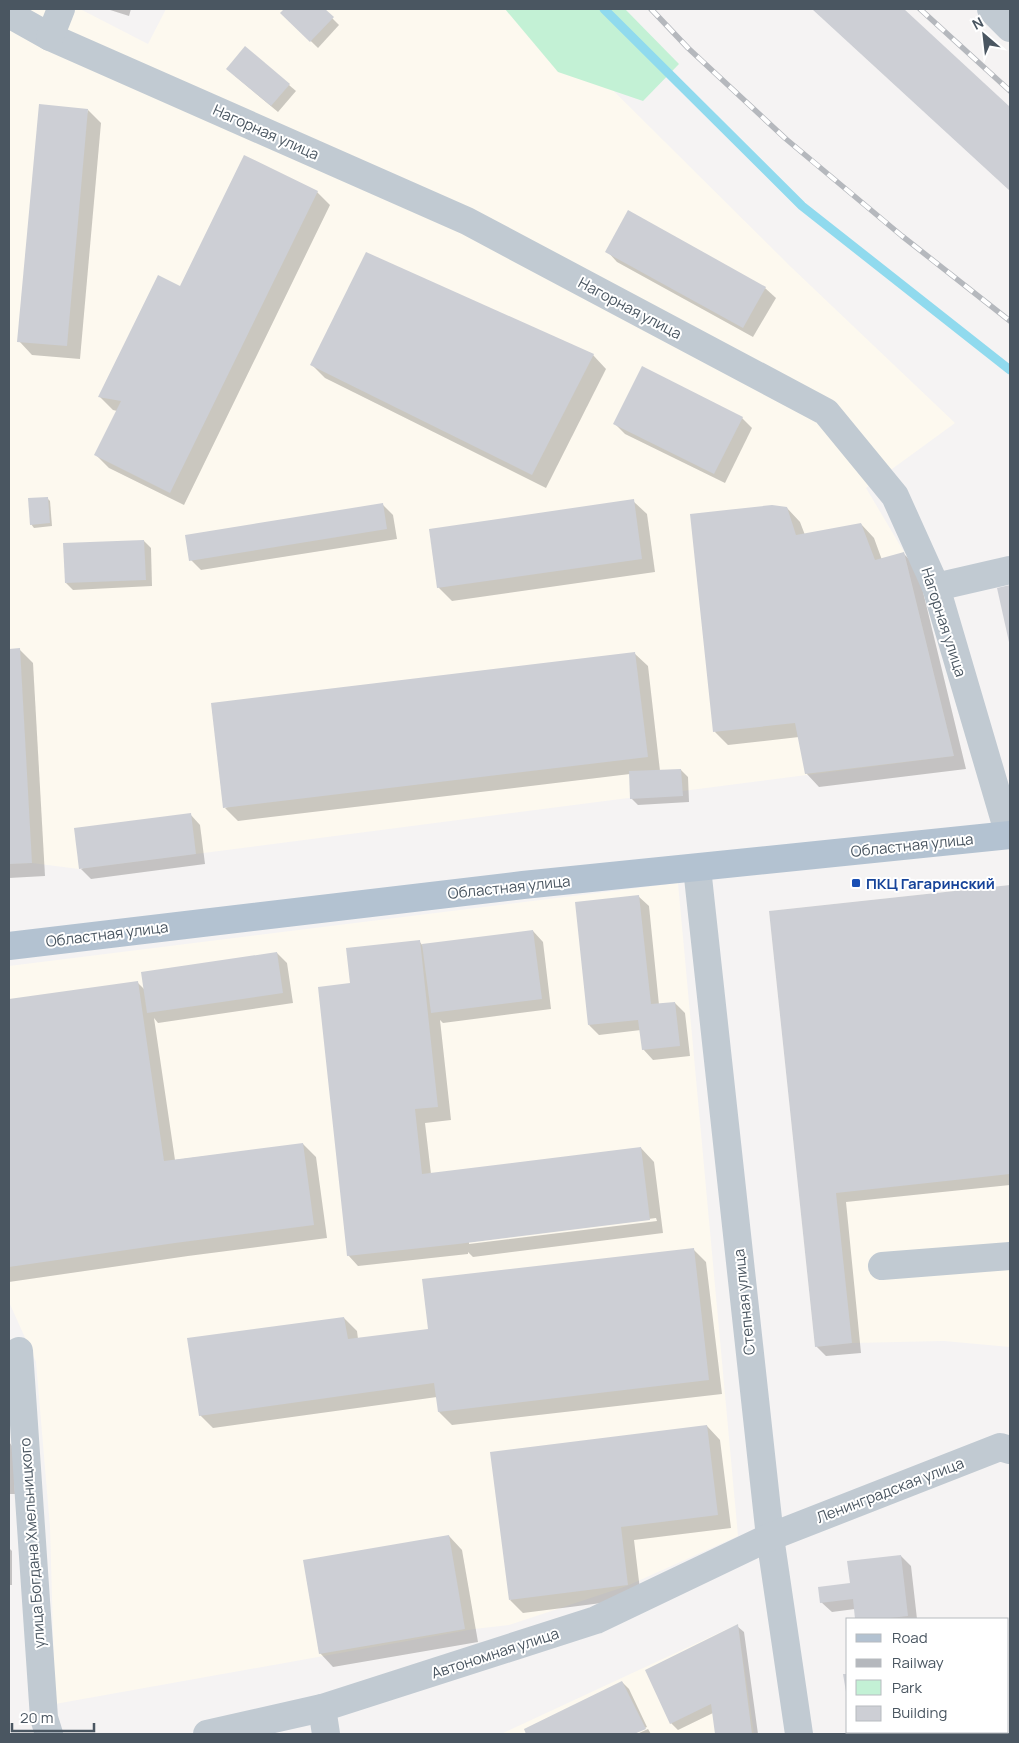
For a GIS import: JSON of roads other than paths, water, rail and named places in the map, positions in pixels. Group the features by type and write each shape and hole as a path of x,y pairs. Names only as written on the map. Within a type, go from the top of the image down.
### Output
{"main road":[{"name":"Областная улица","path":"9,946 513,886 1009,835"}],"street":[{"path":"50,37 61,9"},
{"path":"991,9 1010,28"},
{"name":"Нагорная улица","path":"9,14 50,37 466,221 826,412 894,496 936,587 1009,835"},
{"path":"936,587 1010,570"},
{"name":"Степная улица","path":"697,868 770,1537 799,1734"},
{"path":"882,1266 1010,1256"},
{"name":"улица Богдана Хмельницкого","path":"18,1351 44,1718 49,1734"},
{"name":"Ленинградская улица","path":"770,1537 1000,1447 1010,1450"},
{"name":"Автономная улица","path":"207,1734 324,1721 596,1620 770,1537"}],"waterway":[{"path":"604,9 802,206 1010,370"}],"railway":[{"path":"651,9 688,48 786,139 902,236 1010,321"},
{"path":"920,9 1010,91"}],"place":[{"name":"ПКЦ Гагаринский","path":"856,883"}]}
